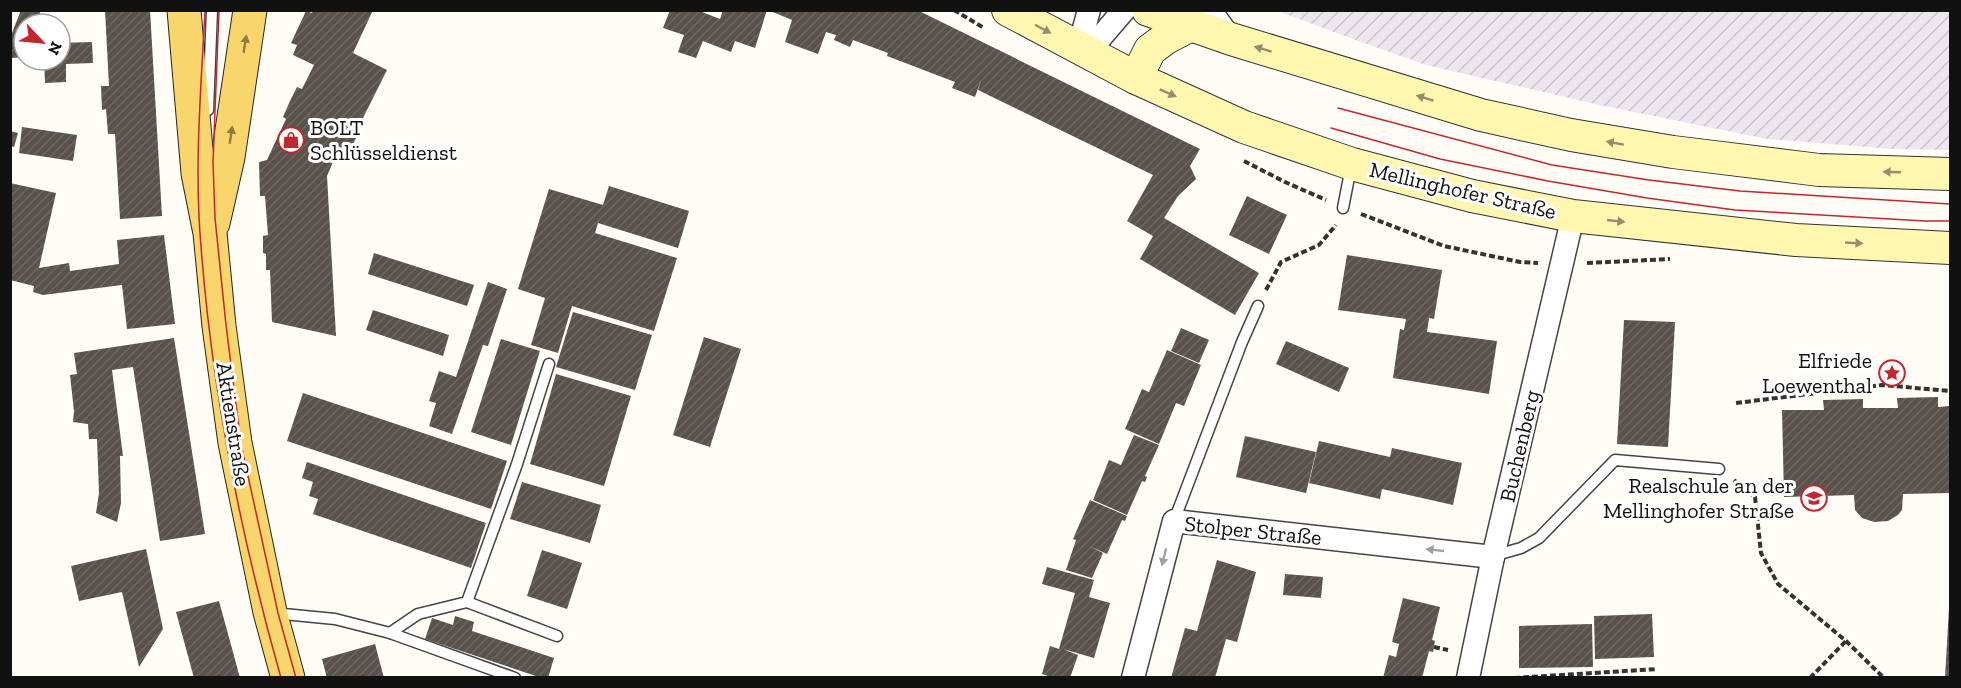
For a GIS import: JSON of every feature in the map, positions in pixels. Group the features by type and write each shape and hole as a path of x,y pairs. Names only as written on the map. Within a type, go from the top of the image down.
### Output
{"main road":[{"name":"Aktienstraße","path":"184,10 198,173 210,233 219,326 235,443 270,612 288,678"},
{"name":"Aktienstraße","path":"210,233 228,157 250,10"},
{"name":"Mellinghofer Straße","path":"1008,10 1136,78 1244,127 1352,164 1472,196 1573,216 1796,240 1950,248"},
{"path":"1148,10 1200,18 1231,39 1481,115 1571,135 1673,152 1819,170 1950,174"},
{"path":"1136,78 1150,50 1200,18"}],"street":[{"path":"1084,50 1089,10"},
{"path":"1084,50 1124,10"},
{"name":"Buchenberg","path":"1468,678 1493,556 1573,216"},
{"name":"Stolper Straße","path":"1133,678 1174,521 1493,556"}],"lane":[{"path":"207,121 212,10"},
{"path":"207,144 210,233"},
{"path":"1343,208 1352,164"},
{"path":"1174,521 1242,342 1258,306"},
{"path":"467,602 517,464 549,364"},
{"path":"1493,556 1521,548 1539,538 1615,460 1719,469"},
{"path":"390,633 418,614 467,602 557,636"},
{"path":"270,612 335,619 390,633 515,678"}],"path":[{"path":"954,10 972,22"},
{"path":"1258,306 1281,261 1319,245 1338,223 1343,208"},
{"path":"1736,404 1882,385 1950,391"},
{"path":"1719,469 1755,497 1761,553 1778,584 1846,641 1884,678"},
{"path":"1810,678 1846,641"},
{"path":"1514,678 1657,669"}],"shaded area":[{"path":"1278,11 1950,11 1950,150 1893,149 1767,139 1595,104 1426,65"}],"building":[{"path":"21,10 41,10 40,12 20,12"},
{"path":"105,10 150,10 162,216 120,219 115,134 108,134 106,109 102,110 101,86 109,86"},
{"path":"313,10 373,10 353,53 387,70 356,132 349,130 358,134 346,159 336,155 327,176 336,336 272,322 270,270 266,270 266,254 263,253 263,236 268,235 265,196 260,196 259,162 267,160 286,119 283,117 290,101 297,87 302,89 314,65 293,55 297,45 291,43 306,11 312,13"},
{"path":"670,10 697,10 720,19 723,10 767,10 755,48 735,41 731,52 703,41 696,58 678,52 684,35 663,28"},
{"path":"768,10 917,10 1200,149 1190,166 1196,179 1178,196 1164,218 1259,273 1235,315 1140,259 1153,236 1127,221 1153,175 978,90 981,80 975,97 952,88 955,82 887,56 888,53 853,40 850,47 834,40 836,35 826,32 818,54 785,42 792,20"},
{"path":"12,33 12,58 10,38"},
{"path":"92,42 93,63 72,64 72,43"},
{"path":"45,72 66,72 66,82 45,83"},
{"path":"22,127 77,135 73,161 19,153"},
{"path":"10,131 18,133 14,147 10,146"},
{"path":"10,183 56,193 39,268 69,263 70,271 119,264 117,240 164,235 175,324 127,329 122,285 43,295 33,292 34,286 10,280"},
{"path":"609,186 689,211 678,248 598,223 595,233 677,258 654,331 572,306 558,353 531,345 545,298 518,289 549,189 603,205"},
{"path":"1247,196 1287,215 1269,254 1229,235"},
{"path":"374,253 474,285 467,306 368,274"},
{"path":"1347,255 1442,270 1434,319 1429,318 1427,332 1497,341 1489,394 1393,378 1400,329 1404,330 1406,319 1338,310"},
{"path":"488,282 507,289 488,346 483,345 452,434 429,426 436,403 429,401 439,371 456,377"},
{"path":"373,310 449,335 443,356 366,330"},
{"path":"573,312 652,335 635,390 556,367"},
{"path":"1624,320 1675,322 1668,447 1617,444"},
{"path":"1181,328 1209,340 1199,363 1171,351"},
{"path":"704,337 741,349 710,447 673,435"},
{"path":"174,338 205,534 160,541 133,367 112,370 123,456 120,456 121,503 117,522 96,513 99,493 97,439 89,439 88,424 73,422 70,375 77,374 74,353"},
{"path":"501,339 540,351 511,445 471,432"},
{"path":"1286,341 1349,368 1339,392 1276,364"},
{"path":"1167,350 1201,365 1184,406 1176,403 1159,444 1125,429 1142,389 1149,392"},
{"path":"556,374 631,396 604,486 530,464"},
{"path":"303,393 507,461 491,509 287,441"},
{"path":"1938,397 1938,407 1950,406 1950,493 1903,494 1902,510 1898,515 1888,521 1874,522 1862,518 1855,510 1854,495 1784,497 1782,410 1824,410 1823,400 1863,399 1863,408 1898,408 1897,398"},
{"path":"1134,435 1159,445 1145,476 1147,477 1145,482 1142,481 1127,515 1093,500 1109,460 1121,465"},
{"path":"1245,436 1316,452 1306,493 1236,477"},
{"path":"1319,441 1390,457 1392,448 1462,463 1453,505 1382,489 1380,499 1309,483"},
{"path":"307,462 486,523 471,568 313,514 318,499 309,496 313,482 302,478"},
{"path":"522,482 601,505 590,543 510,519"},
{"path":"1090,500 1127,516 1125,521 1122,520 1107,554 1089,546 1103,553 1092,578 1066,570 1076,540 1073,539"},
{"path":"146,549 163,629 139,667 122,592 79,601 71,566"},
{"path":"542,550 582,563 567,609 527,596"},
{"path":"1217,560 1256,572 1237,642 1226,639 1215,678 1171,678 1185,628 1197,631"},
{"path":"1047,567 1094,580 1089,597 1110,603 1094,658 1063,649 1078,655 1070,678 1054,678 1042,674 1050,646 1059,649 1075,593 1042,584"},
{"path":"1285,574 1323,577 1321,598 1283,595"},
{"path":"1403,598 1440,607 1432,640 1435,641 1433,652 1429,651 1422,678 1383,678 1389,655 1396,657 1399,644 1392,642"},
{"path":"219,601 240,678 194,678 176,612"},
{"path":"1949,608 1950,678 1945,678"},
{"path":"1652,614 1654,657 1595,659 1594,616"},
{"path":"455,616 474,622 472,631 554,658 548,678 542,678 425,639 432,618 453,625"},
{"path":"1592,624 1593,667 1519,668 1519,626"},
{"path":"375,644 384,678 327,678 322,659"}],"tram line":[{"path":"205,10 198,187 206,301 230,464 253,572 281,678"},
{"path":"219,10 213,162 215,218 226,325 241,444 278,613 296,678"},
{"path":"1338,108 1552,165 1740,191 1950,204"},
{"path":"1331,128 1440,159 1647,198 1735,210 1950,221"}],"place":[{"name":"BOLT Schlüsseldienst","path":"291,140"},
{"name":"Elfriede Loewenthal","path":"1892,373"},
{"name":"Realschule an der Mellinghofer Straße","path":"1814,498"}]}
